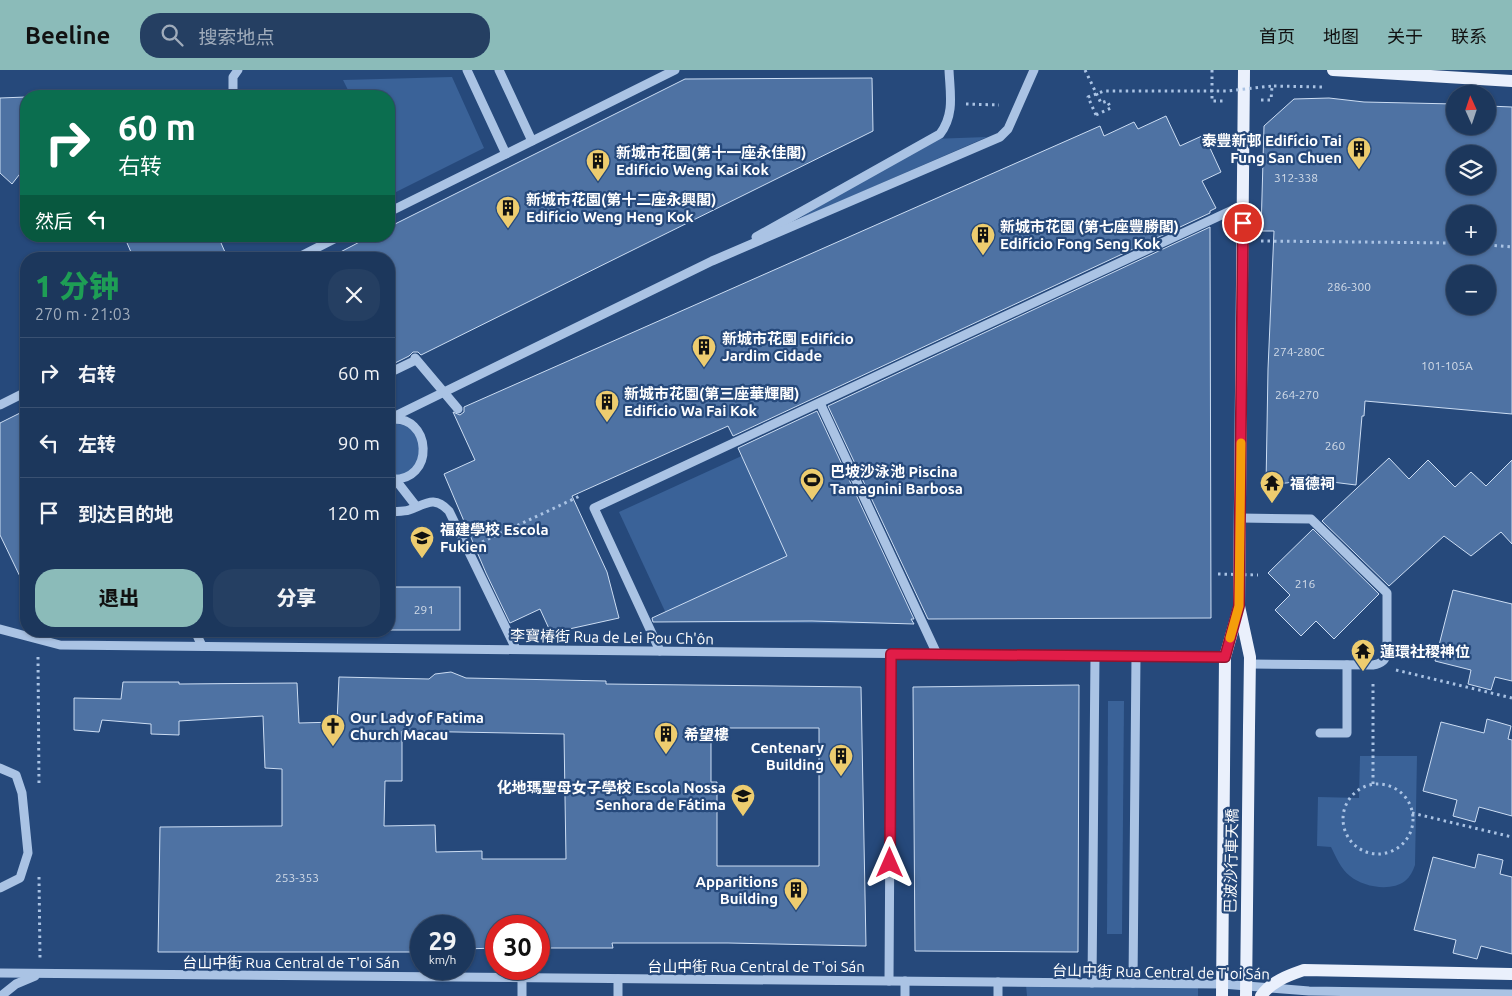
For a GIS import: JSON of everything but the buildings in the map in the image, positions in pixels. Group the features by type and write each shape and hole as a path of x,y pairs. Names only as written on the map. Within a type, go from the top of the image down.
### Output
{"main road":[{"path":"1222,990 1225,657 1239,606 1244,70"},
{"path":"1333,70 1452,74 1512,81"},
{"name":"巴波沙行車天橋","path":"1239,606 1250,657 1246,996"},
{"path":"1260,996 1266,989 1283,977 1304,970 1511,974"}],"street":[{"path":"467,70 506,154"},
{"path":"499,70 532,141"},
{"path":"395,209 675,70"},
{"path":"395,417 712,261 940,134 947,125 950,114 949,70"},
{"path":"712,261 1000,137 1008,129 1034,70"},
{"path":"233,72 233,90"},
{"path":"660,651 594,508 1243,205"},
{"path":"309,252 328,242"},
{"path":"395,370 416,359 458,409"},
{"path":"0,406 20,395"},
{"path":"820,402 937,654"},
{"path":"395,420 403,421 412,426 419,434 423,443 424,454 421,464 414,472 405,477 395,479"},
{"path":"395,484 416,506"},
{"path":"395,511 408,510 431,501 444,506 450,511 516,650"},
{"path":"1240,518 1311,518 1387,593 1386,656 1382,663 1373,665 1250,664"},
{"name":"李寶椿街 Rua de Lei Pou Ch'ôn","path":"0,630 20,635"},
{"path":"16,634 20,632"},
{"name":"李寶椿街 Rua de Lei Pou Ch'ôn","path":"28,637 60,645 1225,657"},
{"path":"198,637 202,646"},
{"path":"889,981 891,654"},
{"path":"1092,983 1095,656"},
{"path":"1134,983 1136,656"},
{"path":"1320,733 1347,733 1347,665"},
{"path":"0,768 16,774 22,792 28,853 20,878 0,888"},
{"name":"台山中街 Rua Central de T'oi Sán","path":"0,974 485,978"},
{"path":"1,996 16,984 40,974"},
{"name":"台山中街 Rua Central de T'oi Sán","path":"550,978 1134,983 1222,990 1512,994"},
{"path":"618,979 618,996"},
{"path":"522,980 522,996"},
{"path":"905,981 905,996"},
{"path":"998,982 998,996"}],"path":[{"path":"1085,70 1101,104 1107,101 1110,108 1096,114 1088,97 1104,91 1226,91 1272,86 1332,87"},
{"path":"1212,70 1212,101 1227,101 1226,91"},
{"path":"1271,100 1272,86"},
{"path":"950,104 1018,105"},
{"path":"1242,241 1446,243"},
{"path":"1496,246 1512,247"},
{"path":"467,549 587,493"},
{"path":"1218,574 1258,575"},
{"path":"1373,784 1373,665 1512,698"},
{"path":"1373,784 1384,784 1403,794 1409,803 1412,813 1412,824 1409,834 1402,844 1391,851 1380,854 1368,852 1357,847 1348,838 1344,827 1343,815 1346,803 1363,787 1373,784"},
{"path":"1412,813 1512,837"}],"shaded area":[{"path":"452,77 484,148 396,192 395,90 348,90 343,80"},
{"path":"987,137 795,221 931,139"},
{"path":"820,420 914,624 670,622 619,512"},
{"path":"395,424 412,429 419,440 418,460 410,471 403,475 395,476"},
{"path":"1108,701 1124,701 1122,934 1107,934"},
{"path":"1360,756 1417,756 1415,865 1407,879 1392,886 1377,887 1356,880 1344,870 1331,847 1317,846 1318,797 1359,798"},
{"path":"1026,985 1198,987 1198,996 1027,996"}],"slow traffic":[{"path":"1230,638 1239,606 1241,443"}],"place":[{"name":"泰豐新邨 Edifício Tai Fung San Chuen","path":"1359,170"},
{"name":"新城市花園(第十一座永佳閣) Edifício Weng Kai Kok","path":"598,182"},
{"name":"新城市花園(第十二座永興閣) Edifício Weng Heng Kok","path":"508,229"},
{"name":"新城市花園 (第七座豐勝閣) Edifício Fong Seng Kok","path":"983,256"},
{"name":"新城市花園 Edifício Jardim Cidade","path":"704,368"},
{"name":"新城市花園(第三座華輝閣) Edifício Wa Fai Kok","path":"607,423"},
{"name":"巴坡沙泳池 Piscina Tamagnini Barbosa","path":"812,501"},
{"name":"福德祠","path":"1272,504"},
{"name":"福建學校 Escola Fukien","path":"422,559"},
{"name":"蓮環社稷神位","path":"1363,672"},
{"name":"Our Lady of Fatima Church Macau","path":"333,747"},
{"name":"希望樓","path":"666,755"},
{"name":"Centenary Building","path":"841,777"},
{"name":"化地瑪聖母女子學校 Escola Nossa Senhora de Fátima","path":"743,817"},
{"name":"Apparitions Building","path":"796,911"}],"route":[{"path":"890,863 891,654 1225,657 1239,606 1243,223"}]}
